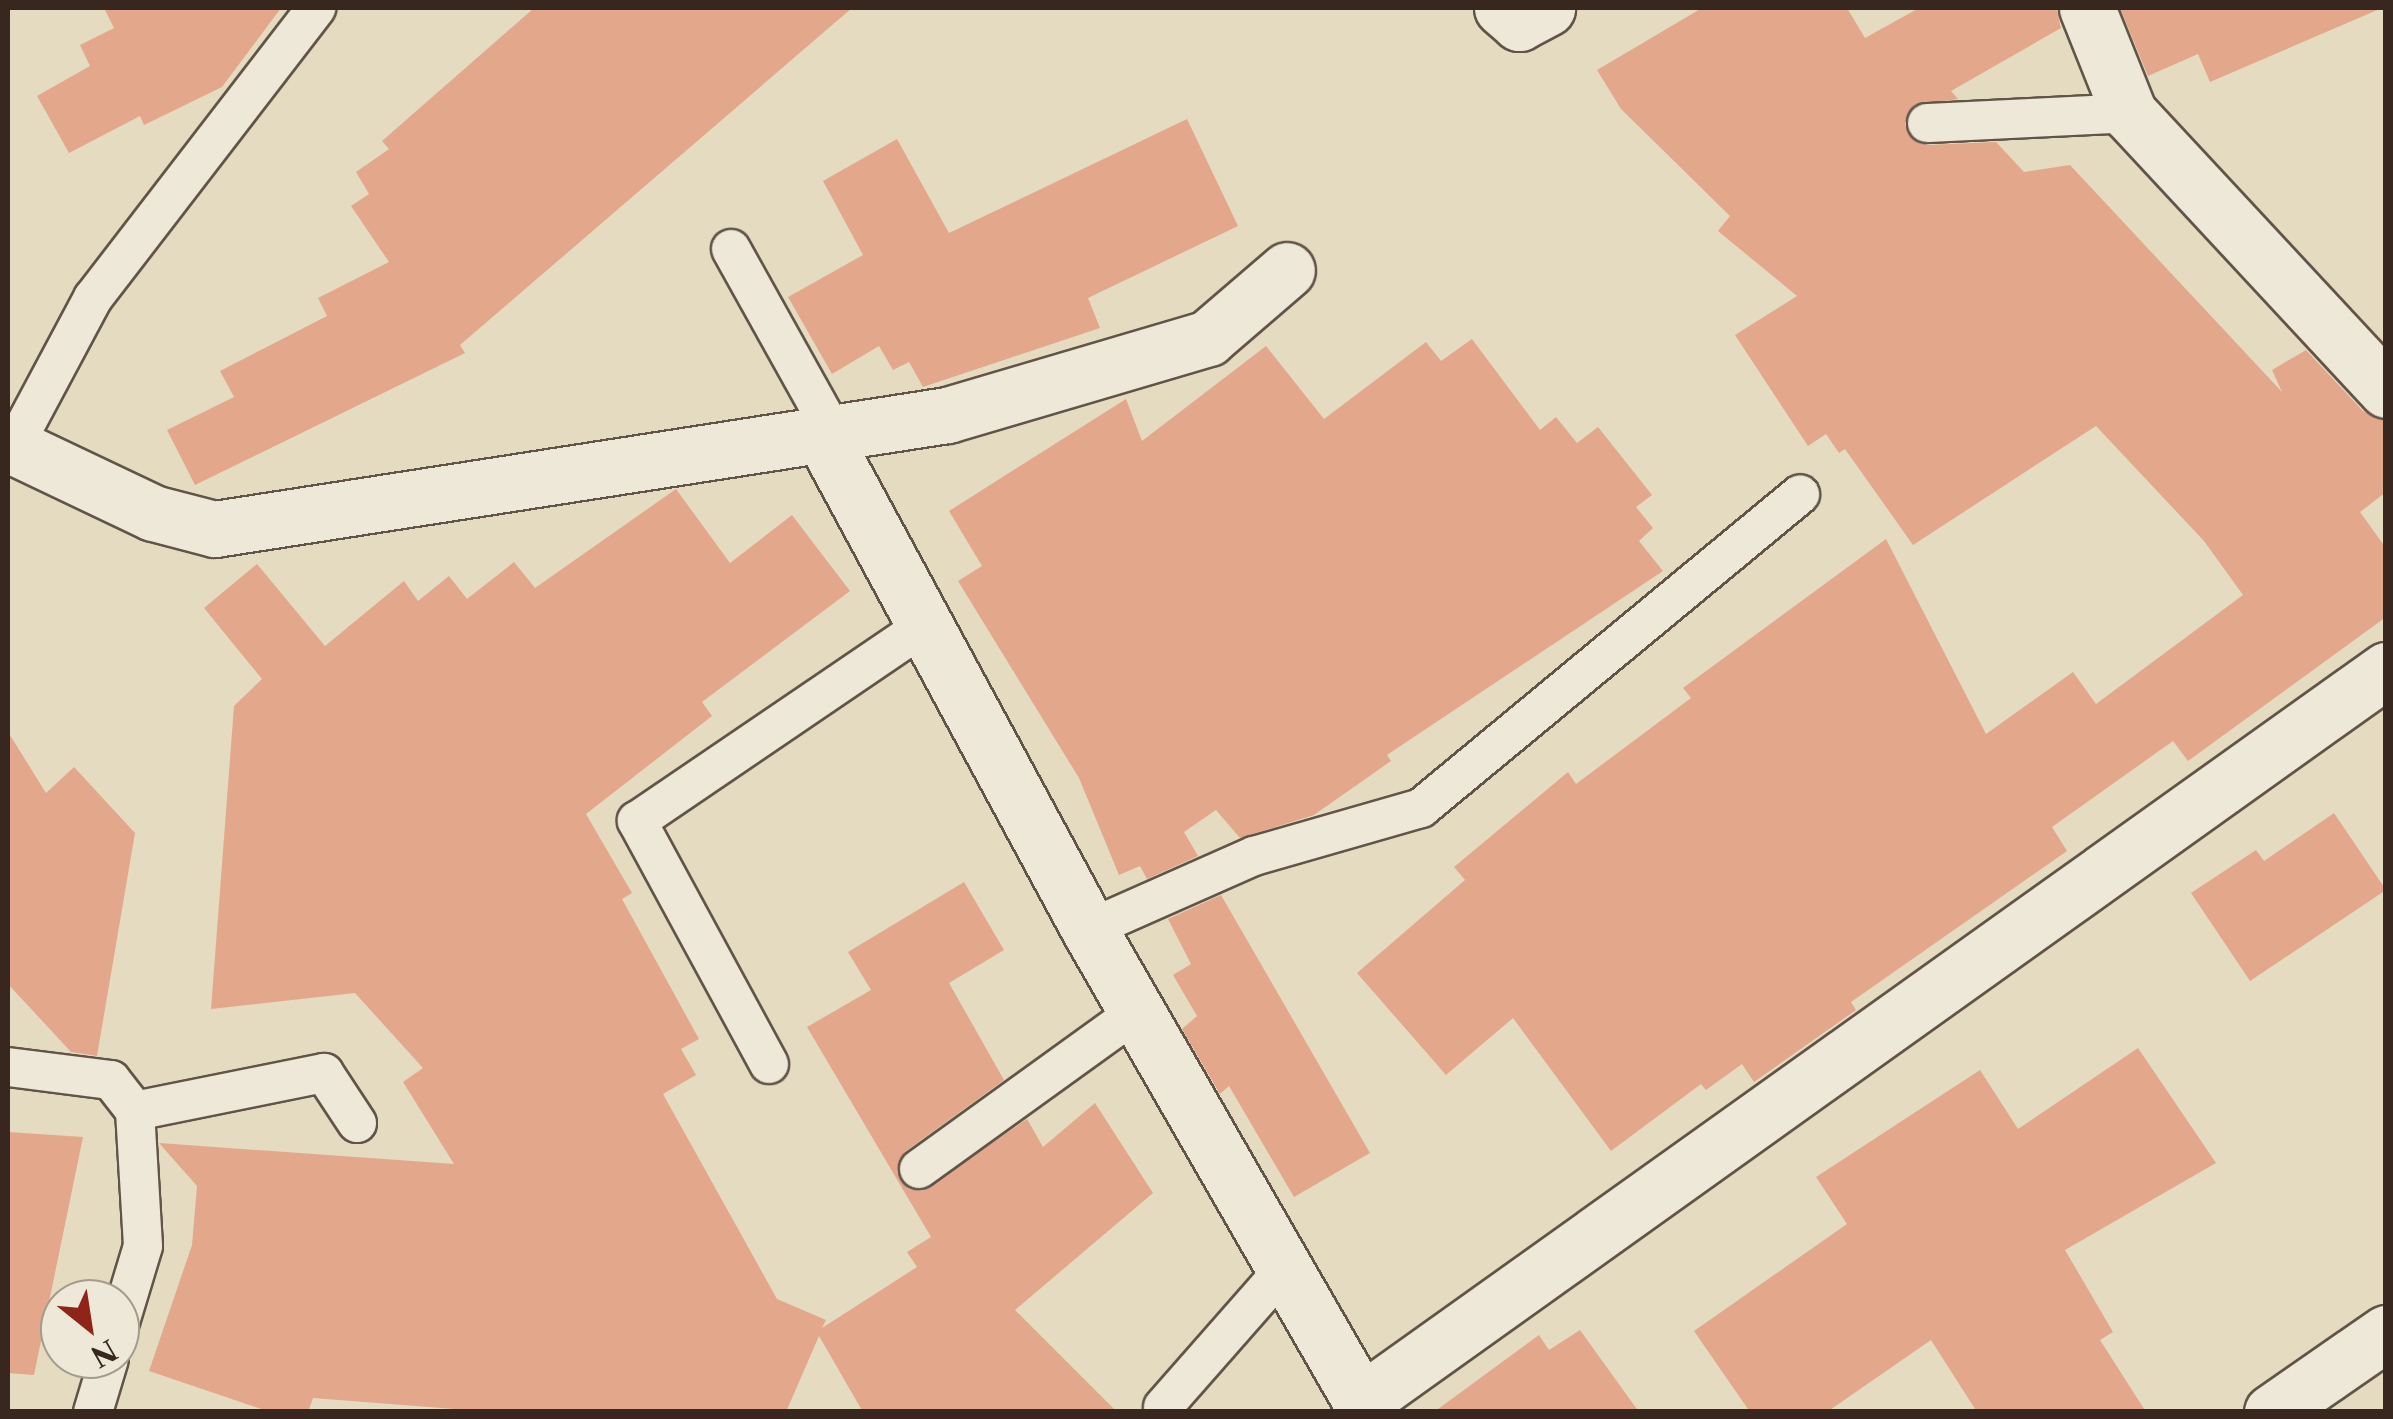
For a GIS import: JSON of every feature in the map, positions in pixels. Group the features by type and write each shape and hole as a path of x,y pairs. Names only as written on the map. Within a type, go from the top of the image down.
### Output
{"street":[{"path":"1502,8 1519,23 1547,8"},
{"path":"2088,8 2129,113 2386,390"},
{"path":"11,445 153,514 215,529 947,415 1208,338 1287,270"},
{"path":"827,433 925,625 1089,929 1364,1407 2386,670"},
{"path":"2272,1412 2386,1333"}],"lane":[{"path":"11,445 92,298 316,8"},
{"path":"1927,124 2129,113"},
{"path":"731,249 827,433"},
{"path":"1089,929 1254,856 1420,808 1800,495"},
{"path":"769,1064 637,821 925,625"},
{"path":"918,1169 1137,1012"},
{"path":"8,1066 112,1080 135,1111 143,1246 133,1279"},
{"path":"135,1111 324,1073 357,1123"},
{"path":"1164,1406 1285,1268"},
{"path":"93,1412 103,1379"}],"building":[{"path":"104,8 281,8 222,87 144,125 140,116 69,153 37,96 90,66 80,45 114,28"},
{"path":"534,8 852,8 460,345 465,353 195,485 167,430 234,397 220,371 327,316 318,298 389,262 351,206 369,194 356,172 389,149 382,141"},
{"path":"1702,8 1847,8 1865,38 1919,8 2056,8 2061,28 1951,91 1958,99 1914,105 1905,123 1908,134 1927,145 1996,142 2024,172 2070,165 2282,392 2272,370 2306,350 2363,411 2386,420 2386,492 2360,512 2386,548 2386,617 2188,761 2173,741 2052,827 2067,851 1851,1002 1856,1010 1754,1082 1742,1064 1706,1090 1701,1084 1611,1151 1513,1018 1446,1075 1357,973 1465,880 1454,867 1568,772 1576,784 1691,698 1683,688 1886,539 1986,734 2073,672 2096,704 2243,595 2204,541 2096,426 1913,545 1845,449 1839,453 1826,434 1808,446 1735,335 1797,296 1718,231 1730,216 1621,109 1597,70"},
{"path":"2120,8 2382,8 2210,82 2198,54 2148,76"},
{"path":"1187,119 1238,226 1088,298 1100,328 923,387 909,362 893,370 879,346 832,374 788,297 863,255 823,181 897,139 949,233"},
{"path":"1472,339 1540,430 1556,417 1577,443 1598,427 1652,495 1636,507 1653,528 1639,541 1663,571 1387,755 1391,761 1314,815 1240,838 1216,810 1184,832 1198,856 1147,879 1140,866 1119,875 1079,778 958,581 982,566 949,511 1126,399 1142,441 1266,346 1324,419 1426,342 1441,361"},
{"path":"676,489 730,563 792,515 850,591 702,702 712,716 586,814 632,893 622,899 699,1039 681,1049 696,1075 663,1094 777,1299 826,1320 822,1328 917,1267 907,1252 931,1237 807,1027 871,990 848,952 964,882 1004,950 949,983 1004,1080 906,1151 897,1172 909,1189 922,1191 1027,1119 1043,1147 1095,1103 1153,1193 1015,1310 1117,1412 863,1412 819,1336 786,1412 493,1412 313,1398 308,1412 270,1412 149,1371 192,1245 197,1186 159,1143 454,1164 403,1082 423,1068 355,993 211,1009 234,706 262,679 204,608 257,564 325,646 404,581 418,601 449,576 467,599 514,562 535,588"},
{"path":"8,732 46,793 74,767 135,833 97,1056 71,1052 8,984"},
{"path":"2334,813 2386,890 2250,981 2191,893 2256,850 2264,861"},
{"path":"1221,895 1370,1153 1294,1197 1229,1086 1220,1094 1182,1029 1197,1016 1173,975 1191,964 1168,919"},
{"path":"2138,1048 2216,1163 2065,1250 2113,1332 2100,1340 2146,1412 1977,1412 1931,1340 1827,1412 1750,1412 1694,1331 1847,1224 1816,1177 1980,1070 2018,1129"},
{"path":"8,1132 83,1137 54,1279 40,1279 40,1346 34,1375 8,1373"},
{"path":"1580,1330 1639,1412 1434,1412 1539,1335 1549,1350"}]}
